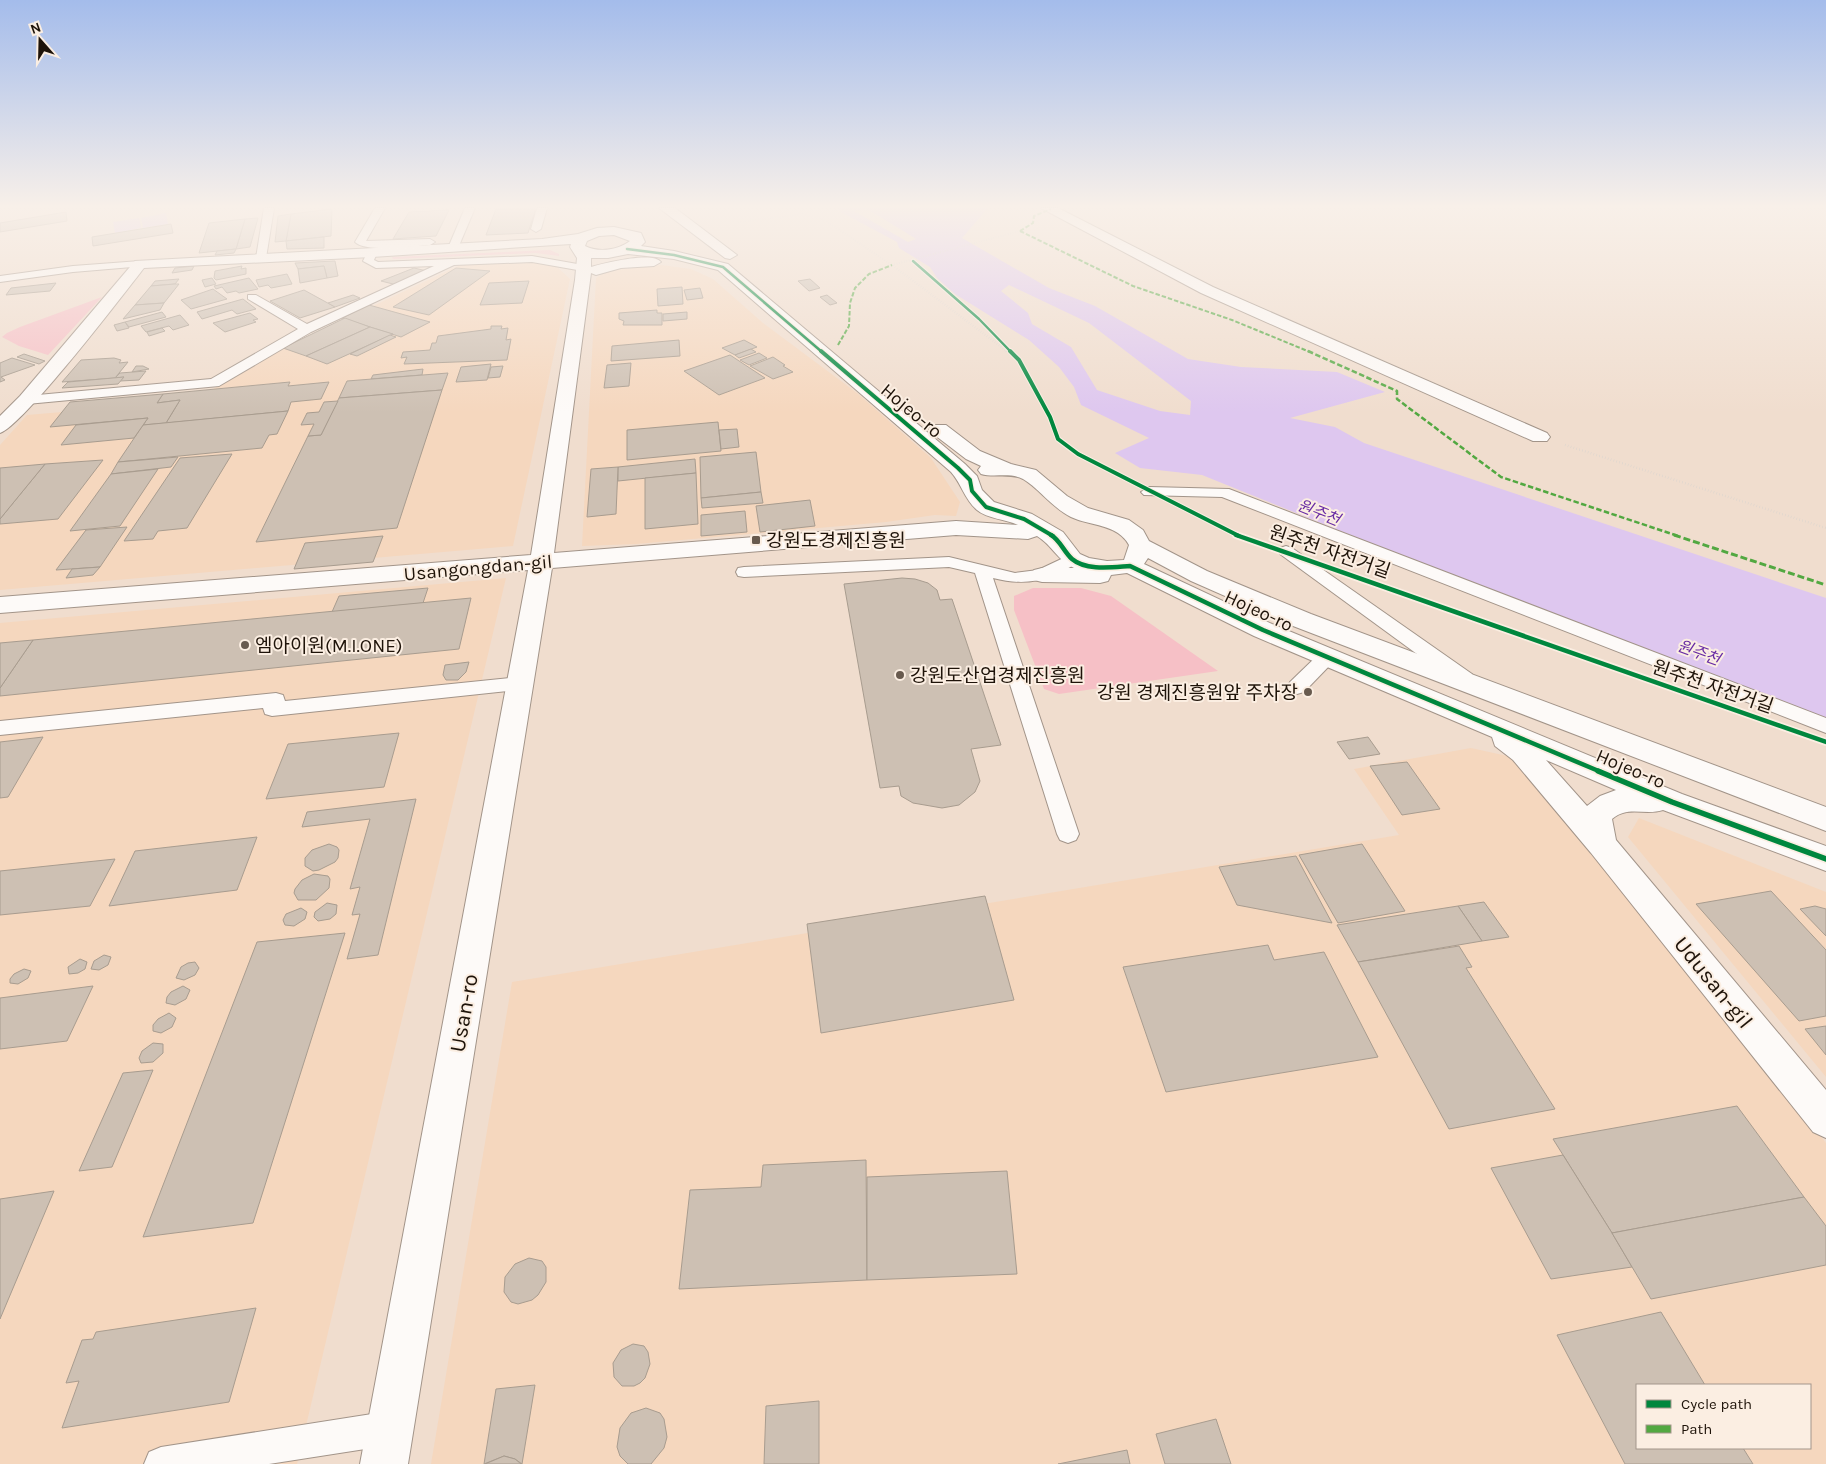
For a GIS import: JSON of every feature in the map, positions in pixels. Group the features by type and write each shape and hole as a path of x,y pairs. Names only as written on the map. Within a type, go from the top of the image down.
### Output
{"street":[{"path":"0,427 26,400 130,276"},
{"name":"Usan-ro","path":"384,1464 541,562 587,276"},
{"path":"724,276 750,291"},
{"path":"733,276 750,291"},
{"name":"Hojeo-ro","path":"756,276 945,434 973,455 1005,469 1035,477 1059,501 1080,513 1121,525 1135,535 1135,556"},
{"path":"1182,276 1208,290 1540,437"},
{"name":"Hojeo-ro","path":"750,291 970,480 972,491 986,507"},
{"name":"Hojeo-ro","path":"970,480 976,474 983,471 1005,469"},
{"path":"956,528 973,522 986,507 1024,519 1055,537 1082,562"},
{"name":"Usangongdan-gil","path":"0,605 956,528 999,528 1055,537"},
{"name":"Hojeo-ro","path":"1135,556 1176,587 1264,630 1672,802 1826,859"},
{"name":"Hojeo-ro","path":"1042,575 1082,562 1107,568 1135,556 1199,576 1302,620 1826,819"},
{"path":"1042,575 1100,576 1176,587"},
{"name":"Udusan-gil","path":"1482,722 1523,752 1602,844 1826,1119"},
{"path":"1577,762 1593,732"},
{"path":"1602,844 1596,815 1610,802 1633,799 1672,802"}],"lane":[{"path":"0,279 20,276"},
{"path":"26,400 214,383 307,329 411,276"},
{"path":"252,297 307,329"},
{"path":"1149,492 1224,492 1826,726"},
{"path":"1286,551 1474,686"},
{"path":"744,572 949,562 1015,578 1042,575"},
{"path":"982,570 1068,834"},
{"path":"1297,687 1327,657"},
{"path":"0,728 276,700 272,709 520,684"},
{"path":"161,1464 391,1428"}],"path":[{"path":"907,276 1019,360"},
{"path":"985,326 1019,360 1023,368"},
{"path":"1540,437 1826,528"}],"shaded area":[{"path":"436,276 567,276 570,279 513,546 0,590 0,445 27,415 192,401 288,346"},
{"path":"599,276 707,276 713,279 763,323 857,393 931,458 960,502 956,516 935,515 886,522 636,544 582,546 596,278"},
{"path":"102,297 48,355 19,346 2,337 20,327"},
{"path":"506,578 297,1464 0,1464 0,623"},
{"path":"1033,588 1081,588 1111,596 1218,671 1059,694 1044,689 1014,610 1014,596"},
{"path":"1471,748 1521,759 1826,1143 1826,1464 431,1464 512,982 1399,835 1354,769"},
{"path":"1639,818 1826,892 1826,1077 1628,837"}],"water":[{"name":"원주천","path":"936,276 1029,276 1049,288 1095,306 1188,359 1241,367 1337,372 1385,392 1290,418 1335,427 1364,443 1826,598 1826,719 1566,622 1202,475 1140,468 1115,453 1149,438 1081,405 1074,387 1059,367 1029,340 955,294","holes":["1009,285 1089,323 1191,401 1190,415 1160,411 1097,390 1071,347 1032,324 1028,313 1001,291"]}],"building":[{"path":"214,276 234,276 216,280"},
{"path":"288,276 292,284 271,288 268,285 259,287 256,280"},
{"path":"299,276 327,276 327,278 300,283"},
{"path":"393,276 416,276 397,285 381,281"},
{"path":"443,276 483,276 429,315 393,307"},
{"path":"212,278 216,284 205,287 202,280"},
{"path":"249,278 258,289 239,293 236,291 227,293 222,287 216,289 214,286"},
{"path":"179,279 175,284 151,286 155,281"},
{"path":"810,279 820,288 809,291 798,281"},
{"path":"529,281 522,303 480,305 489,283"},
{"path":"56,283 50,291 6,295 11,288"},
{"path":"179,284 164,303 135,305 151,286"},
{"path":"682,287 683,304 658,306 657,289"},
{"path":"700,288 703,298 687,300 684,290"},
{"path":"213,289 227,299 191,309 181,300"},
{"path":"304,290 335,307 300,318 270,301"},
{"path":"353,295 360,298 335,307 328,303"},
{"path":"827,295 837,303 830,305 820,297"},
{"path":"243,299 256,309 237,314 232,310 202,319 197,312"},
{"path":"164,303 160,310 123,319 135,305"},
{"path":"369,305 430,322 401,337 342,318"},
{"path":"657,310 657,313 662,313 662,325 623,325 624,321 619,319 619,313"},
{"path":"162,312 166,317 129,327 125,322"},
{"path":"687,312 687,319 663,321 663,314"},
{"path":"250,313 258,319 253,320 256,322 225,332 213,323"},
{"path":"180,315 189,325 173,330 169,326 146,332 141,326"},
{"path":"345,318 370,327 306,356 283,348"},
{"path":"125,322 129,328 117,331 114,325"},
{"path":"491,326 502,326 501,329 508,328 506,340 511,339 507,360 404,364 407,357 401,358 403,352 430,350 432,343 436,343 438,336 491,329"},
{"path":"370,327 393,334 327,364 306,356"},
{"path":"162,328 165,331 149,336 147,332"},
{"path":"390,335 396,337 357,356 350,354"},
{"path":"679,340 680,356 611,361 612,346"},
{"path":"744,340 757,347 735,355 722,348"},
{"path":"751,349 756,352 739,358 735,355"},
{"path":"759,353 767,358 749,365 740,360"},
{"path":"24,354 45,361 39,364 17,357"},
{"path":"730,355 765,378 719,395 684,371"},
{"path":"773,357 793,372 773,379 750,366"},
{"path":"12,358 35,365 1,377 5,380 0,382 0,363"},
{"path":"114,358 121,360 119,363 128,362 115,378 62,382 81,360"},
{"path":"631,363 629,386 604,388 607,365"},
{"path":"491,364 487,380 456,382 461,367"},
{"path":"136,366 143,366 149,369 132,372"},
{"path":"503,366 500,377 488,378 491,367"},
{"path":"423,369 422,375 371,379 373,375"},
{"path":"146,371 139,380 120,381 124,377 115,378 120,373"},
{"path":"448,373 442,390 339,398 347,381"},
{"path":"124,377 118,384 62,388 68,382"},
{"path":"290,382 288,386 329,382 321,399 291,402 288,411 166,423 180,400 157,403 163,394"},
{"path":"442,390 397,528 256,542 308,436 321,435 339,398"},
{"path":"163,394 157,403 180,400 166,423 143,425 148,418 50,427 70,402"},
{"path":"338,401 321,435 308,436 314,424 301,425 307,413 319,412 324,402"},
{"path":"288,411 277,434 269,435 262,448 118,462 143,425"},
{"path":"148,418 134,438 61,445 76,425"},
{"path":"718,422 721,451 627,460 627,430"},
{"path":"737,429 739,447 721,449 719,430"},
{"path":"756,452 761,492 701,498 700,457"},
{"path":"232,454 187,528 158,531 153,539 124,541 180,458"},
{"path":"178,457 171,467 111,474 118,462"},
{"path":"695,459 696,473 618,481 618,467"},
{"path":"103,460 58,519 0,524 0,519 45,464"},
{"path":"45,464 0,519 0,468"},
{"path":"618,467 616,514 587,517 591,469"},
{"path":"158,469 120,526 70,531 111,474"},
{"path":"696,473 698,524 645,529 645,478"},
{"path":"761,492 763,503 702,508 701,498"},
{"path":"810,500 815,526 760,532 756,506"},
{"path":"745,511 747,532 701,536 701,515"},
{"path":"127,527 100,567 56,570 86,530"},
{"path":"383,536 373,562 294,569 305,543"},
{"path":"100,567 93,575 66,578 72,569"},
{"path":"902,578 928,583 937,590 940,600 952,599 1001,745 971,749 980,781 975,792 959,805 942,808 913,803 901,796 899,786 880,788 844,584"},
{"path":"428,588 423,603 332,612 339,596"},
{"name":"엠아이원(M.I.ONE)","path":"471,598 459,649 0,696 0,688 33,640"},
{"path":"33,640 0,688 0,643"},
{"path":"469,662 466,672 458,680 446,680 443,675 445,665"},
{"path":"399,733 384,787 266,799 288,744"},
{"path":"43,737 8,797 0,798 0,742"},
{"path":"1368,737 1380,754 1349,759 1337,742"},
{"path":"1407,762 1440,809 1402,815 1370,766"},
{"path":"416,799 378,955 347,959 360,914 352,915 360,887 350,889 370,819 302,827 307,812"},
{"path":"257,837 237,890 109,906 135,851"},
{"path":"329,844 337,847 339,850 338,858 335,862 313,871 305,866 305,858 312,850"},
{"path":"1362,844 1405,911 1338,923 1299,855"},
{"path":"1296,856 1332,923 1237,905 1219,867"},
{"path":"115,859 90,906 0,915 0,871"},
{"path":"314,874 328,876 330,879 329,888 316,900 298,900 294,893 295,889 302,880"},
{"path":"1771,891 1826,950 1826,1016 1799,1021 1696,904"},
{"path":"985,896 1014,1000 821,1033 807,924"},
{"path":"1484,902 1509,937 1482,941 1458,906"},
{"path":"327,903 337,905 336,914 330,919 318,921 314,917 315,912"},
{"path":"1458,906 1482,941 1358,962 1337,925"},
{"path":"1815,906 1826,909 1826,936 1800,909"},
{"path":"301,908 307,912 305,919 294,926 285,925 283,920 286,914"},
{"path":"345,933 253,1223 143,1237 257,942"},
{"path":"1268,945 1274,960 1324,952 1378,1057 1166,1092 1123,967"},
{"path":"1459,946 1472,967 1466,968 1555,1109 1449,1129 1358,962"},
{"path":"104,955 111,957 108,965 99,970 91,969 94,961"},
{"path":"80,959 87,962 85,969 78,973 69,974 68,967"},
{"path":"195,962 199,968 195,975 184,980 176,978 181,967"},
{"path":"24,969 31,971 28,978 18,984 10,983 10,979 14,974"},
{"path":"93,986 67,1041 0,1049 0,998"},
{"path":"183,986 190,990 186,999 175,1005 166,1003 167,997 171,992"},
{"path":"169,1013 176,1018 172,1027 161,1033 153,1031 153,1025 158,1019"},
{"path":"1826,1026 1826,1055 1805,1029"},
{"path":"153,1043 163,1044 163,1053 153,1062 141,1063 139,1058 142,1051"},
{"path":"153,1070 112,1167 79,1171 123,1073"},
{"path":"1737,1106 1804,1197 1612,1233 1553,1139"},
{"path":"1563,1155 1632,1267 1551,1279 1491,1168"},
{"path":"866,1160 867,1280 679,1289 690,1190 761,1187 763,1165"},
{"path":"1007,1171 1017,1274 867,1280 867,1177"},
{"path":"54,1191 0,1319 0,1199"},
{"path":"1804,1197 1826,1226 1826,1265 1651,1299 1612,1233"},
{"path":"529,1258 542,1261 546,1267 546,1282 538,1295 532,1300 518,1304 511,1302 504,1292 505,1277 515,1264"},
{"path":"256,1308 229,1402 62,1428 79,1381 66,1383 82,1340 93,1339 96,1332"},
{"path":"1661,1312 1704,1384 1636,1384 1636,1449 1744,1449 1753,1464 1625,1464 1557,1335"},
{"path":"633,1344 644,1346 648,1352 650,1364 645,1378 640,1383 634,1386 622,1386 614,1377 613,1363 621,1350"},
{"path":"535,1385 522,1464 515,1459 504,1456 484,1464 496,1389"},
{"path":"819,1401 819,1464 764,1464 766,1406"},
{"path":"646,1408 660,1413 664,1419 667,1437 664,1448 651,1464 628,1464 620,1456 617,1447 620,1428 631,1413"},
{"path":"1216,1419 1231,1464 1165,1464 1156,1434"},
{"path":"1127,1450 1130,1464 1058,1464"},
{"path":"504,1456 515,1459 521,1464 485,1464"}],"marked path":[{"path":"838,345 849,326 850,303 855,288 867,276"},
{"path":"1113,276 1133,286 1232,320 1304,349 1397,391 1397,399 1501,477 1826,585"}],"cycle path":[{"path":"734,276 958,468 970,480 972,491 986,507 1024,519 1055,537 1072,559 1083,564 1107,568 1130,566 1263,630 1672,802 1826,859"},
{"name":"원주천 자전거길","path":"930,276 979,319 1019,360 1050,417 1058,439 1078,454 1239,536 1826,742"}],"place":[{"name":"강원도경제진흥원","path":"756,540"},
{"name":"엠아이원(M.I.ONE)","path":"245,645"},
{"name":"강원도산업경제진흥원","path":"900,675"},
{"name":"강원 경제진흥원앞 주차장","path":"1308,692"}]}
